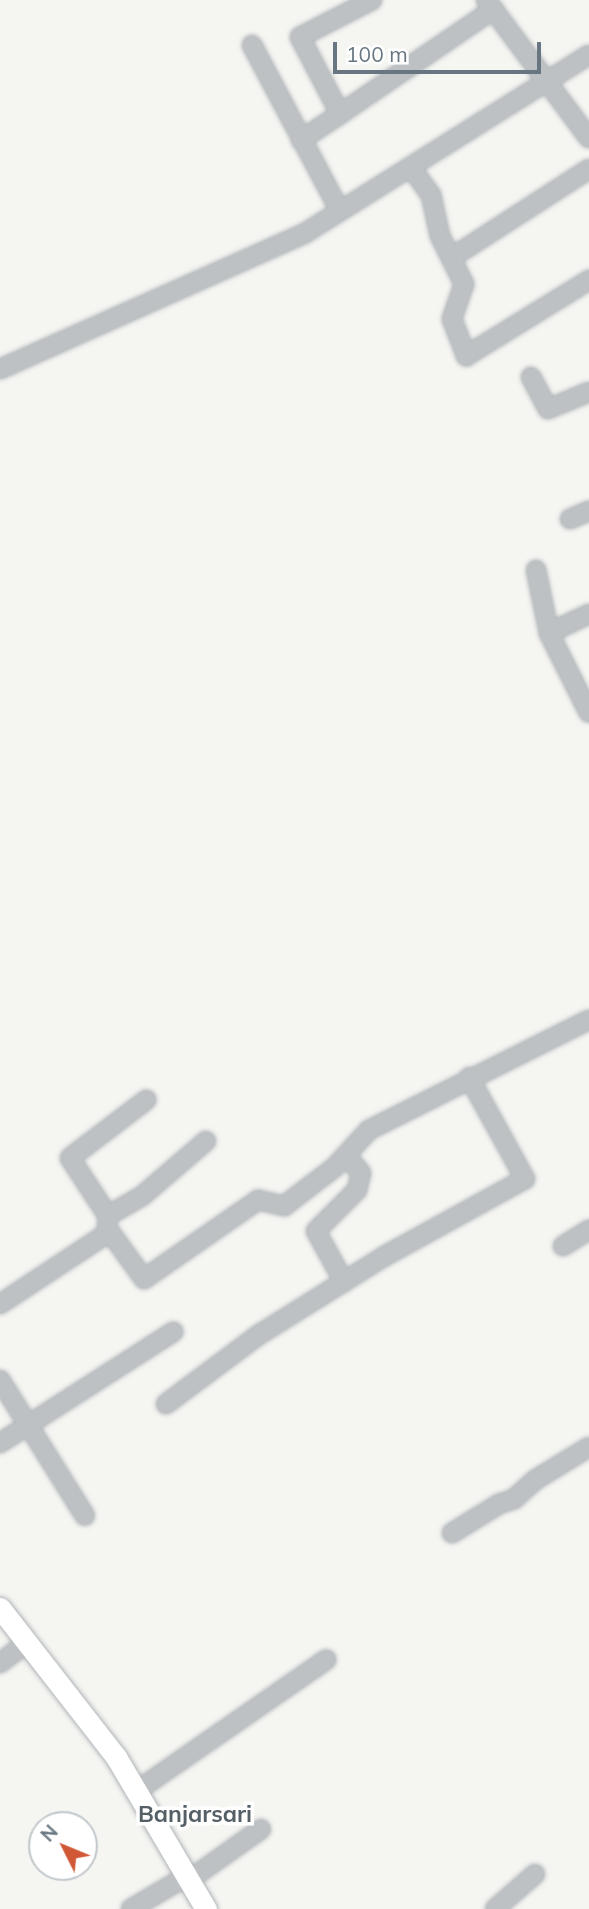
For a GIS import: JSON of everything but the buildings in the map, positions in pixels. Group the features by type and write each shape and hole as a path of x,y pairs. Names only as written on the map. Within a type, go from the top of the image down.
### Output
{"main road":[{"path":"0,1608 138,1790 205,1909"}],"street":[{"path":"340,114 300,37 372,0"},
{"path":"301,140 490,5 589,138"},
{"path":"252,45 340,212"},
{"path":"0,369 274,247 340,212 412,169 544,80 589,55"},
{"path":"412,169 430,195 451,258 464,286 452,319 467,356 589,280"},
{"path":"451,258 589,169"},
{"path":"531,377 548,409 589,392"},
{"path":"570,519 589,511"},
{"path":"536,570 549,633 589,713"},
{"path":"549,633 589,614"},
{"path":"146,1100 70,1158 144,1279 258,1200 284,1206 346,1155 369,1130 469,1077 589,1020"},
{"path":"166,1404 260,1335 344,1282 525,1179 469,1077"},
{"path":"0,1304 109,1224 206,1141"},
{"path":"344,1282 316,1231 357,1190 361,1173 346,1155"},
{"path":"563,1246 589,1230"},
{"path":"0,1443 173,1332"},
{"path":"0,1380 85,1516"},
{"path":"452,1533 499,1504 514,1499 535,1480 589,1447"},
{"path":"0,1663 28,1642"},
{"path":"138,1790 326,1660"},
{"path":"131,1909 188,1878 261,1829"},
{"path":"495,1909 535,1874"}],"district":[{"name":"Banjarsari","path":"195,1814"}]}
